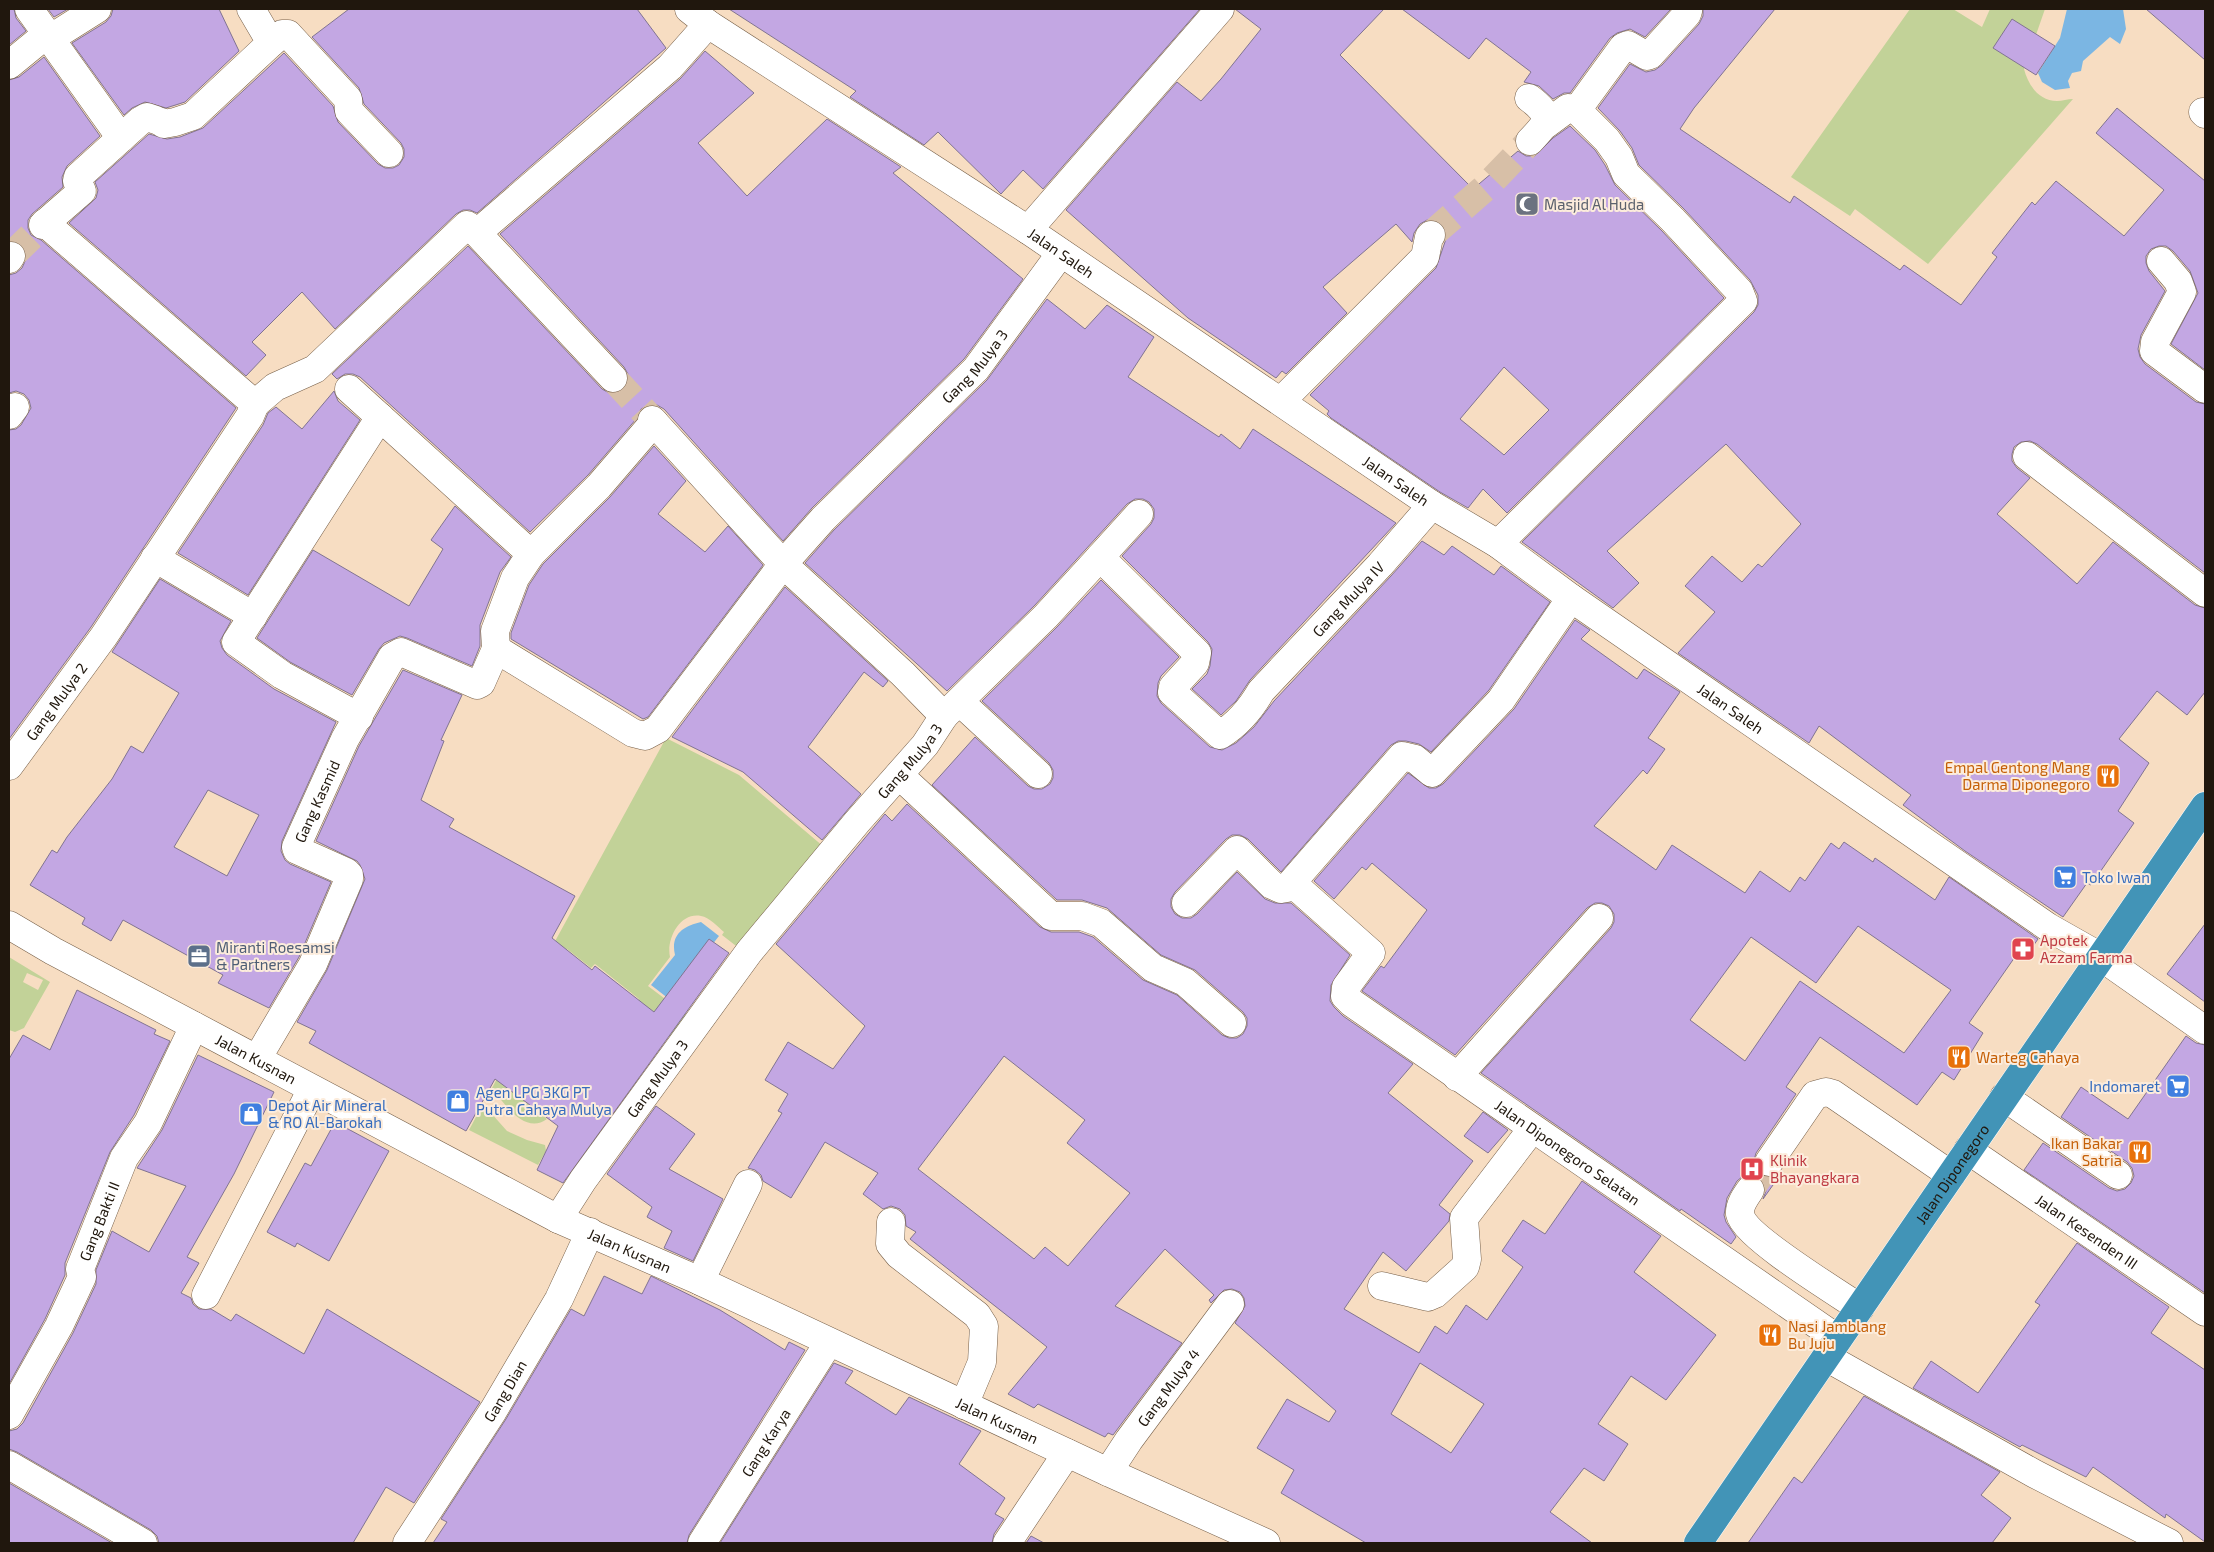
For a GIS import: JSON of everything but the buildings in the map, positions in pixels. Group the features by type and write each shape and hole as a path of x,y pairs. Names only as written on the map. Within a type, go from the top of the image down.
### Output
{"highway":[{"name":"Jalan Diponegoro","path":"1698,1543 2205,806"}],"street":[{"path":"30,9 121,138"},
{"path":"9,65 50,35 97,9"},
{"path":"251,9 271,43"},
{"path":"1028,230 1220,9"},
{"path":"1576,110 1623,47 1628,45 1647,56 1650,55 1687,14 1688,11 1686,9"},
{"path":"476,233 670,67 698,16"},
{"name":"Jalan Saleh","path":"698,16 1028,230 1432,505 1498,544 1571,598 2048,927 2101,957 2205,1030"},
{"path":"388,153 349,110 348,99 288,34 282,34 193,116 164,124 147,117 78,177 77,181 82,191 44,224 255,404 275,387 315,369 468,225 613,378"},
{"path":"1498,544 1743,301 1739,291 1674,220 1626,174 1619,157 1607,140 1576,110 1568,108 1537,133 1545,114 1529,98"},
{"path":"1281,401 1425,257 1431,235"},
{"name":"Gang Mulya 3","path":"570,1201 749,952 925,745 952,709 909,680 783,564 823,519 976,369 1060,253"},
{"path":"2161,261 2178,281 2182,292 2152,348 2205,389"},
{"path":"349,389 531,554"},
{"name":"Gang Mulya 2","path":"9,766 104,636 250,416 255,404"},
{"path":"359,717 282,675 236,642 380,417"},
{"path":"653,421 783,564 658,730 645,736 633,734 496,649 495,631 515,578 531,554 599,486 653,421"},
{"path":"2027,456 2205,593"},
{"name":"Gang Mulya IV","path":"1100,557 1197,653 1195,663 1173,687 1172,692 1220,735 1233,727 1251,708 1261,691 1380,565 1432,505"},
{"path":"1038,774 952,709 1046,616 1139,514"},
{"path":"155,558 253,616"},
{"path":"1186,903 1237,850 1272,884 1281,889 1286,888 1402,756 1415,760 1432,773 1501,700 1571,598"},
{"name":"Gang Kasmid","path":"257,1059 313,964 349,879 349,875 346,872 298,850 296,847 345,738 359,717 392,657 401,652 477,685 481,683 496,649"},
{"path":"898,775 1051,916 1082,916 1101,923 1152,968 1185,982 1232,1023"},
{"name":"Jalan Diponegoro Selatan","path":"1292,883 1368,949 1370,956 1346,987 1345,996 1352,1003 1532,1129 1832,1348 2035,1474 2169,1543"},
{"path":"1457,1077 1599,918"},
{"name":"Jalan Kusnan","path":"9,925 53,951 312,1089 570,1201 590,1232 709,1263 830,1342 971,1388 1067,1453 1266,1543"},
{"name":"Gang Bakti II","path":"9,1415 59,1326 82,1277 80,1269 124,1158 148,1123 194,1026"},
{"path":"206,1295 312,1089"},
{"path":"1769,1162 1815,1095 1826,1092 1833,1094 1951,1175"},
{"path":"2004,1098 2118,1175"},
{"path":"1382,1286 1428,1297 1435,1294 1465,1267 1467,1259 1464,1218 1532,1129"},
{"name":"Jalan Kesenden III","path":"1968,1150 2205,1312"},
{"path":"709,1263 748,1184"},
{"path":"1750,1190 1743,1200 1740,1214 1746,1224 1767,1244 1860,1308"},
{"path":"891,1222 890,1244 899,1256 977,1315 984,1326 982,1362 971,1388"},
{"name":"Gang Dian","path":"408,1543 493,1411 559,1299 590,1232"},
{"name":"Gang Mulya 4","path":"1108,1472 1129,1440 1230,1304"},
{"name":"Gang Karya","path":"702,1543 830,1342"},
{"path":"1007,1543 1067,1453"},
{"path":"9,1465 143,1543"}],"green space":[{"path":"1910,9 1953,9 1982,27 1990,9 2045,9 2024,69 2031,86 2040,95 2057,101 2073,99 1928,264 1855,209 1850,216 1791,177"},
{"path":"666,738 739,775 824,847 740,949 722,935 724,932 716,925 701,916 687,918 676,928 670,942 670,957 648,986 689,1017 673,1038 633,1007 639,999 595,964 591,968 567,949 562,956 547,956"},
{"path":"9,957 50,982 24,1028 15,1032 9,1030","holes":["27,973 43,980 38,990 23,982"]},
{"path":"508,1058 537,1081 523,1100 547,1119 539,1123 523,1120 509,1109 492,1088"},
{"path":"483,1104 507,1131 527,1140 545,1145 546,1151 538,1165 469,1130"}],"water":[{"path":"2067,9 2123,9 2126,29 2120,44 2110,37 2083,61 2081,71 2072,73 2068,81 2070,88 2055,90 2042,82 2038,73 2060,38"},
{"path":"701,922 719,936 669,999 651,985 675,955 675,942 680,932 689,926"}],"tunnel":[{"path":"1431,235 1486,187 1530,141"},
{"path":"11,256 43,225"},
{"path":"613,378 652,420"},
{"path":"1750,1190 1769,1162"}],"place":[{"name":"Masjid Al Huda","path":"1527,204"},
{"name":"Empal Gentong Mang Darma Diponegoro","path":"2108,776"},
{"name":"Toko Iwan","path":"2065,877"},
{"name":"Apotek Azzam Farma","path":"2023,949"},
{"name":"Miranti Roesamsi & Partners","path":"199,956"},
{"name":"Warteg Cahaya","path":"1959,1057"},
{"name":"Indomaret","path":"2178,1086"},
{"name":"Agen LPG 3KG PT Putra Cahaya Mulya","path":"458,1101"},
{"name":"Depot Air Mineral & RO Al-Barokah","path":"251,1114"},
{"name":"Ikan Bakar Satria","path":"2140,1152"},
{"name":"Klinik Bhayangkara","path":"1752,1169"},
{"name":"Nasi Jamblang Bu Juju","path":"1770,1335"}]}
